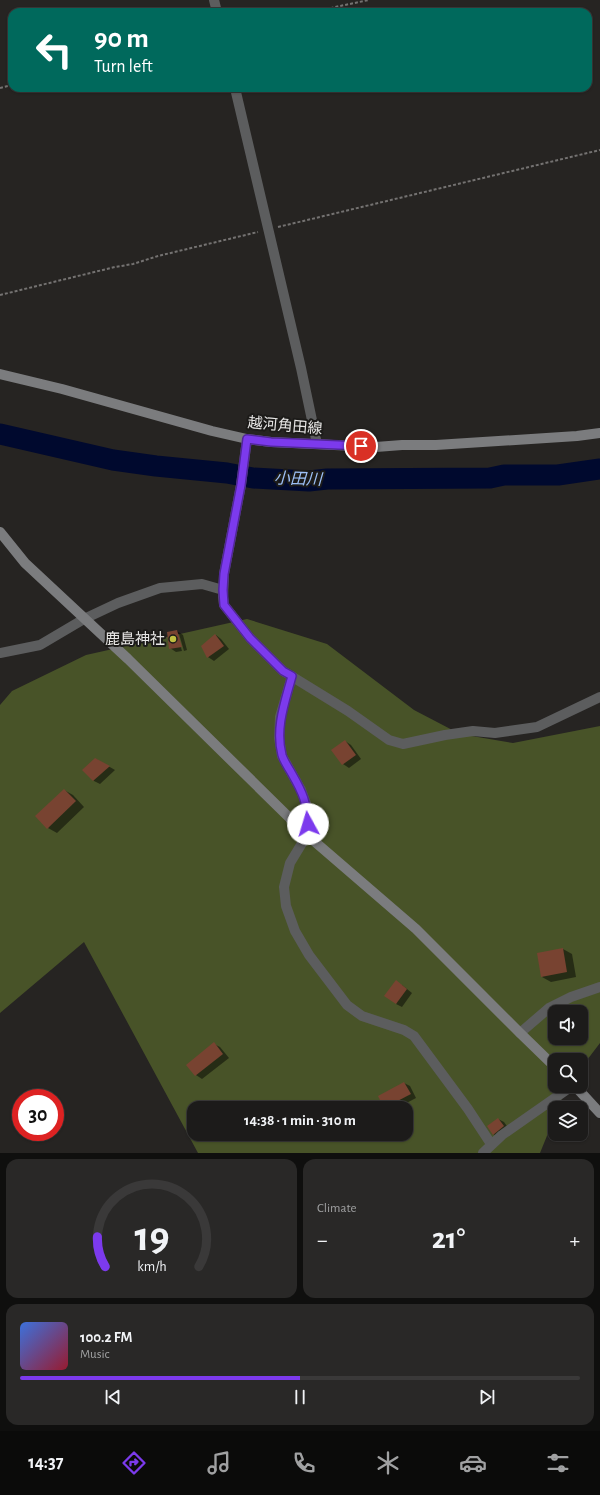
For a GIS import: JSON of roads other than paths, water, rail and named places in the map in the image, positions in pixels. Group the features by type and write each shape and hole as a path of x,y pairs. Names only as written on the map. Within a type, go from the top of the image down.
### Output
{"street":[{"path":"236,92 302,368 317,444"},
{"name":"越河角田線","path":"0,374 62,388 212,431 247,439 271,442 376,447 436,445 576,436 600,433"},
{"path":"247,439 241,485 224,574 224,605 250,638 283,671 348,711 389,740 403,744 473,731 495,733 537,727 600,697"},
{"path":"0,532 25,563 128,659 307,835 416,929 548,1059"},
{"path":"0,652 40,645 84,619 118,603 160,588 202,584 223,590"},
{"path":"292,676 280,716 279,738 282,756 301,790 307,806 307,835 290,863 284,887 286,906 294,931 309,955 347,1005 362,1016 404,1030 414,1036 491,1144"},
{"path":"520,1033 549,1008 571,997 600,987"},
{"path":"483,1153 502,1135 562,1093"},
{"path":"581,1093 600,1113"}],"waterway":[{"name":"小田川","path":"0,434 113,460 227,473 253,478 309,481 327,479 490,478 504,475 558,475 600,469"}],"place":[{"name":"鹿島神社","path":"173,639"}]}
